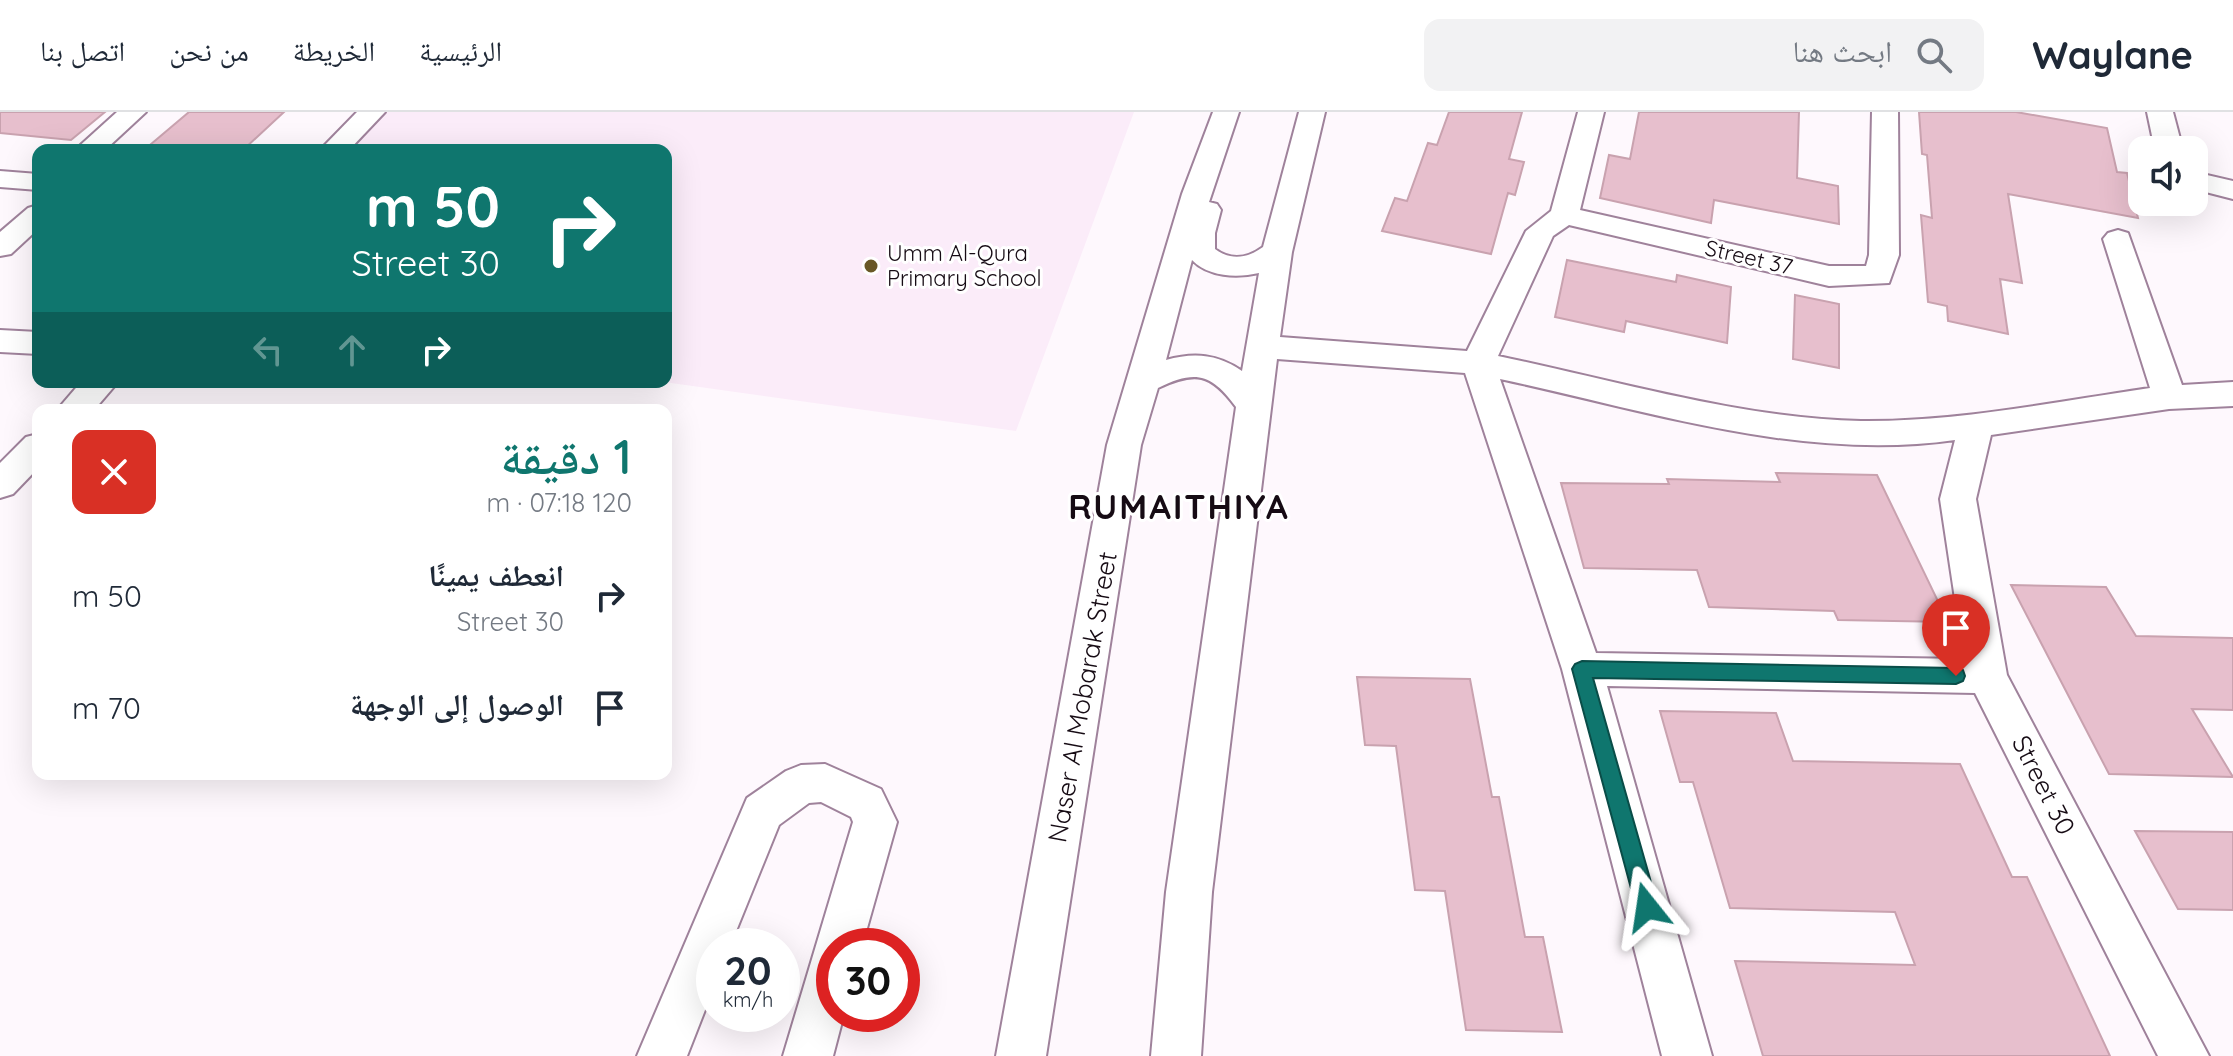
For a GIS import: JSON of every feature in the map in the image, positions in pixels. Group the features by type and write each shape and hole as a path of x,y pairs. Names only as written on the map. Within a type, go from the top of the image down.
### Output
{"street":[{"path":"96,144 133,112"},
{"path":"340,144 372,112"},
{"name":"Naser Al Mobarak Street","path":"1021,1056 1124,445 1145,381 1203,168 1226,112"},
{"path":"1176,1056 1189,892 1253,405 1277,252 1312,112"},
{"path":"1591,112 1564,215 1541,231 1478,363 1582,669 1687,1056"},
{"name":"Street 37","path":"1564,215 1829,276 1878,276 1884,255 1885,112"},
{"path":"2160,112 2166,136"},
{"path":"1203,168 1214,182 1198,243 1203,255 1214,262 1238,267 1260,263 1277,252"},
{"path":"0,179 32,182"},
{"path":"2208,184 2233,190"},
{"path":"0,247 32,219"},
{"path":"2118,239 2169,397"},
{"path":"0,341 32,343"},
{"path":"1263,347 1478,363 1789,428 1860,433 1912,433 2169,397 2233,394"},
{"path":"1145,381 1179,365 1208,366 1225,373 1237,383 1253,405"},
{"path":"80,404 95,388"},
{"name":"Street 30","path":"1976,425 1958,499 1987,676 2184,1056"},
{"path":"0,485 32,452"},
{"path":"1582,669 1987,676"},
{"path":"662,1056 762,812 801,784 825,783 854,794 866,803 875,822 844,928"},
{"path":"808,1056 816,1028"}],"shaded area":[{"name":"Umm Al-Qura Primary School","path":"386,112 1134,112 1016,431 672,383 672,144 351,144"}],"building":[{"path":"0,112 105,112 71,140 0,133"},
{"path":"189,112 284,112 249,144 151,144"},
{"path":"1449,112 1522,112 1509,159 1524,162 1515,195 1508,193 1491,254 1382,231 1395,198 1407,201 1428,143 1437,145"},
{"path":"1639,112 1799,112 1797,178 1838,186 1839,224 1714,200 1711,223 1600,198 1609,155 1630,159"},
{"path":"1919,112 2016,112 2107,128 2117,172 2127,173 2128,177 2128,216 2138,218 2008,194 2022,283 2000,279 2008,334 1948,321 1947,306 1928,302 1921,215 1932,218 1927,155 1922,154"},
{"path":"1567,260 1676,282 1677,275 1731,287 1727,343 1626,321 1624,332 1555,317"},
{"path":"1795,295 1839,304 1839,368 1793,359"},
{"path":"1776,473 1877,475 1948,622 1838,620 1834,611 1709,607 1697,570 1584,568 1561,483 1669,484 1667,479 1780,482"},
{"path":"2011,585 2106,587 2136,636 2233,638 2233,710 2192,709 2233,777 2109,774"},
{"path":"1357,677 1470,679 1492,797 1499,797 1525,937 1543,937 1562,1032 1466,1030 1445,891 1415,890 1396,746 1365,745"},
{"path":"1660,711 1776,713 1793,761 1960,764 2012,877 2027,877 2110,1056 1763,1056 1735,961 1915,965 1895,912 1730,908 1693,782 1680,782"},
{"path":"2135,831 2233,832 2233,910 2178,909"}],"place":[{"name":"Umm Al-Qura Primary School","path":"871,266"}],"district":[{"name":"RUMAITHIYA","path":"1179,506"}],"route":[{"path":"1647,907 1582,669 1956,676"}]}
